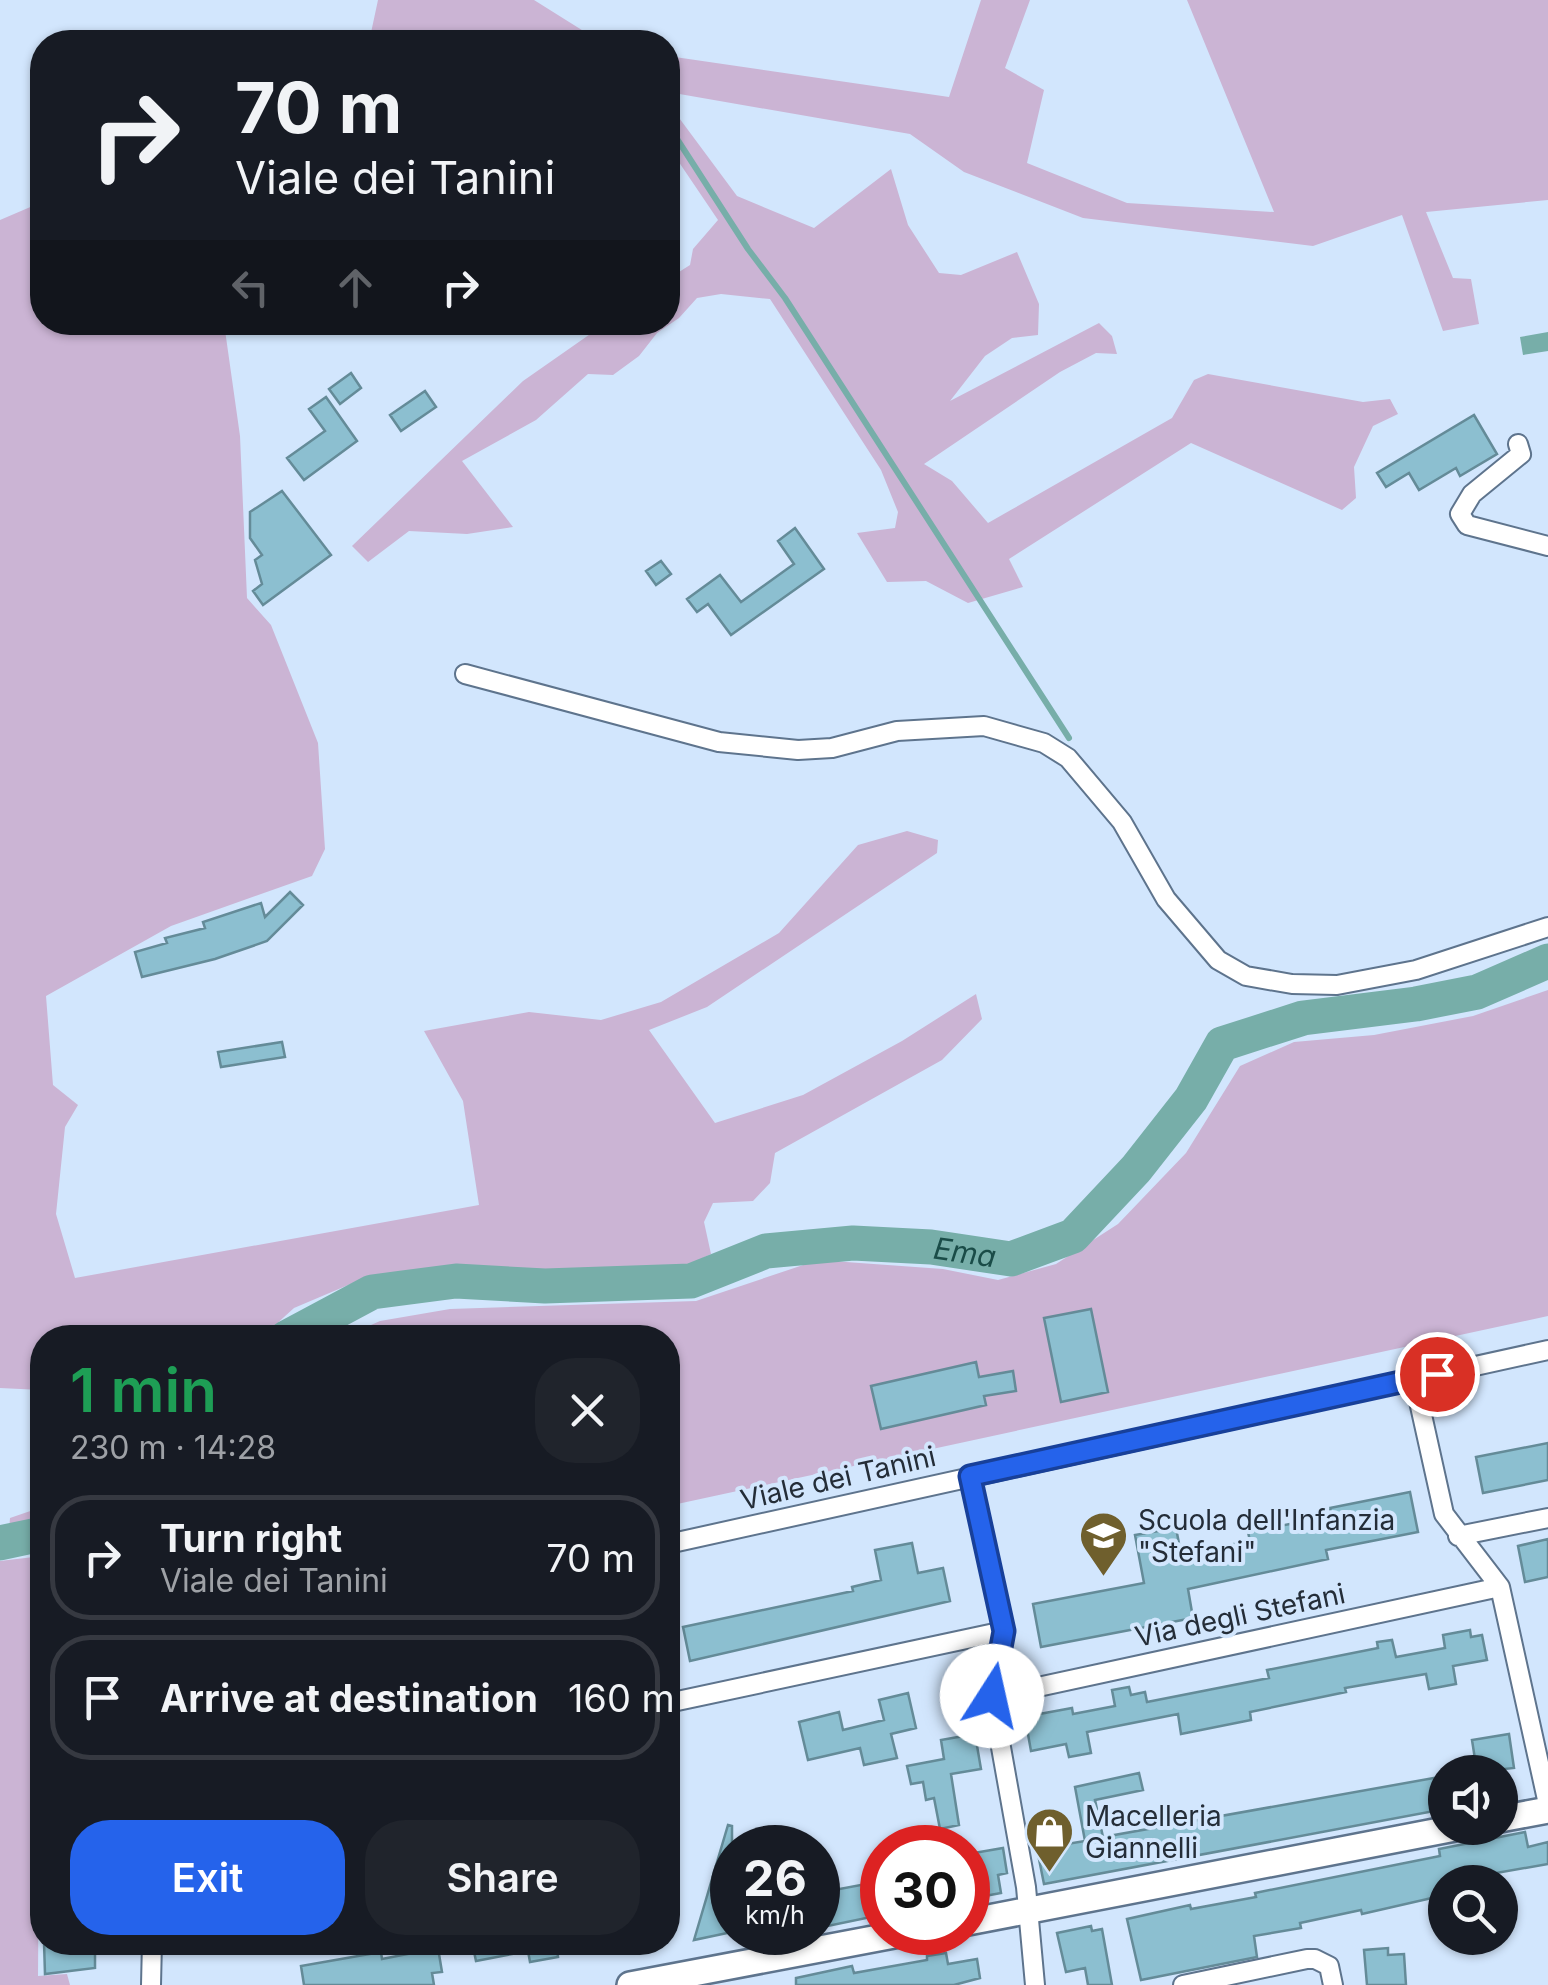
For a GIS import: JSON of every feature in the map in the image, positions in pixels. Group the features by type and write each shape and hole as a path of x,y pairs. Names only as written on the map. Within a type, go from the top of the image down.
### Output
{"main road":[{"path":"1518,1814 1548,1807"},
{"path":"990,1918 1428,1833"},
{"path":"630,1985 860,1941"}],"street":[{"path":"1518,444 1521,454 1472,494 1460,514 1467,525 1548,546"},
{"path":"465,674 719,742 798,750 832,748 897,731 984,726 1044,743 1068,758 1122,822 1166,899 1218,960 1246,976 1337,986 1416,970 1548,927"},
{"name":"Viale dei Tanini","path":"680,1541 1548,1350"},
{"path":"1414,1379 1444,1514 1500,1587 1548,1807"},
{"path":"970,1476 1004,1631 992,1696 1028,1910 1035,1985"},
{"path":"1458,1536 1548,1518"},
{"name":"Via degli Stefani","path":"992,1696 1500,1587"},
{"path":"680,1700 1004,1631"},
{"path":"151,1985 152,1955"},
{"path":"1183,1985 1315,1958 1329,1966 1333,1985"}],"shaded area":[{"path":"378,0 534,0 582,30 372,30"},
{"path":"981,0 1030,0 1005,68 1044,90 1027,163 1127,203 1274,212 1187,0 1548,0 1548,200 1426,212 1453,278 1471,279 1479,324 1443,331 1402,215 1313,246 1083,218 964,172 910,134 680,94 680,58 949,97"},
{"path":"680,119 737,196 814,228 891,169 908,225 939,273 961,275 1017,252 1039,304 1038,335 1012,338 985,356 950,401 1099,323 1112,336 1117,354 1096,353 1060,372 924,464 952,481 988,523 1172,418 1194,380 1208,374 1363,402 1390,399 1398,414 1373,426 1354,467 1356,498 1342,510 1191,443 1009,559 1023,587 968,603 926,581 887,582 857,533 895,528 898,512 881,470 770,299 721,294 697,298 680,317 680,271 690,265 693,249 718,220 680,164"},
{"path":"30,207 30,335 226,335 240,436 247,598 271,625 318,743 325,849 312,876 171,926 46,996 53,1085 78,1105 65,1127 56,1214 75,1278 479,1205 463,1101 424,1031 529,1012 601,1020 661,1002 779,933 858,845 907,831 938,840 937,853 707,1007 649,1030 715,1123 803,1095 902,1041 976,994 982,1019 942,1060 775,1153 770,1183 753,1201 713,1203 704,1222 711,1254 680,1269 519,1270 360,1280 294,1308 275,1325 30,1325 30,1389 0,1388 0,220"},
{"path":"1548,332 1548,351 1523,355 1520,337"},
{"path":"589,335 655,335 639,356 613,375 588,374 536,420 462,461 513,527 467,534 409,531 368,562 352,546 523,381"},
{"path":"1548,990 1548,1316 680,1503 680,1325 371,1325 450,1309 696,1301 818,1260 943,1269 998,1280 1056,1264 1118,1224 1186,1153 1240,1066 1294,1042 1374,1035 1473,1016"},
{"path":"30,1511 30,1527 9,1531 10,1518"},
{"path":"30,1557 30,1955 38,1955 38,1976 67,1974 70,1985 0,1985 0,1561"}],"building":[{"path":"351,373 361,388 340,404 329,389"},
{"path":"425,391 436,407 401,431 390,415"},
{"path":"326,397 357,441 304,480 287,458 325,431 309,409"},
{"path":"1474,415 1497,454 1460,476 1456,468 1419,490 1409,473 1386,487 1377,473"},
{"path":"282,491 331,555 263,605 253,591 262,584 255,560 262,555 250,538 250,512"},
{"path":"795,528 824,569 731,635 708,604 697,612 687,599 720,575 741,602 794,564 778,541"},
{"path":"661,561 671,574 656,585 646,571"},
{"path":"290,892 303,905 267,941 142,977 135,952 167,943 165,938 205,928 203,922 261,903 265,917"},
{"path":"282,1042 285,1057 221,1067 218,1052"},
{"path":"1091,1309 1108,1392 1061,1402 1044,1318"},
{"path":"976,1362 979,1377 1013,1371 1016,1391 984,1396 986,1405 881,1429 871,1386"},
{"path":"1548,1443 1548,1480 1483,1493 1476,1457"},
{"path":"1410,1492 1418,1532 1326,1550 1328,1559 1188,1589 1193,1618 1041,1647 1033,1604 1144,1583 1135,1535 1176,1528 1181,1554 1250,1541 1248,1532 1332,1516 1330,1508"},
{"path":"1548,1539 1548,1577 1525,1582 1518,1546"},
{"path":"912,1543 918,1573 943,1568 950,1601 690,1661 683,1627 853,1591 852,1587 881,1580 875,1550"},
{"path":"1470,1630 1471,1637 1482,1635 1487,1660 1453,1666 1456,1684 1429,1689 1426,1674 1345,1688 1346,1692 1250,1712 1251,1720 1181,1734 1178,1714 1087,1732 1091,1753 1069,1757 1066,1744 1031,1751 1026,1723 1036,1721 1034,1715 1072,1708 1073,1714 1115,1706 1112,1690 1129,1687 1131,1695 1145,1692 1147,1702 1269,1678 1267,1670 1378,1648 1377,1642 1392,1640 1396,1657 1445,1648 1443,1635"},
{"path":"908,1693 916,1728 891,1734 897,1758 864,1765 860,1748 808,1760 799,1722 839,1712 843,1730 884,1720 879,1700"},
{"path":"975,1734 981,1769 951,1774 959,1825 939,1825 934,1798 926,1800 923,1782 911,1784 907,1766 944,1759 941,1740"},
{"path":"1509,1734 1512,1755 1474,1755 1472,1740"},
{"path":"1139,1773 1143,1790 1095,1800 1103,1837 1428,1779 1428,1812 1044,1884 1037,1849 1085,1841 1075,1787"},
{"path":"1525,1832 1528,1847 1548,1842 1548,1864 1518,1869 1518,1865 1428,1865 1428,1899 1300,1923 1301,1928 1254,1936 1257,1957 1141,1980 1127,1919 1190,1905 1191,1909 1256,1897 1255,1893 1440,1856 1439,1849 1459,1845 1518,1845 1518,1833"},
{"path":"1003,1848 1007,1873 998,1875 1001,1893 990,1895 990,1850"},
{"path":"860,1885 860,1919 840,1923 840,1889"},
{"path":"710,1886 710,1937 694,1940"},
{"path":"1091,1926 1092,1931 1102,1929 1112,1985 1088,1985 1085,1968 1066,1972 1057,1933"},
{"path":"1388,1948 1388,1955 1404,1954 1406,1985 1367,1985 1364,1950"},
{"path":"44,1955 95,1955 95,1968 45,1974"},
{"path":"364,1955 381,1955 382,1959 439,1955 442,1972 432,1973 434,1985 304,1985 301,1966"},
{"path":"475,1955 507,1955 476,1961"},
{"path":"529,1955 558,1955 558,1957 530,1962"},
{"path":"946,1955 948,1964 977,1959 980,1978 954,1985 796,1985 796,1978 852,1966 854,1973 927,1960 927,1956"}],"waterway":[{"path":"680,144 748,249 785,298 1069,738"},
{"name":"Ema","path":"310,1325 372,1292 456,1281 545,1286 691,1281 766,1251 853,1243 931,1247 1011,1259 1073,1236 1136,1169 1191,1099 1222,1044 1303,1018 1477,992 1548,961"},
{"name":"Ema","path":"0,1543 30,1537"}],"place":[{"name":"Scuola dell'Infanzia \"Stefani\"","path":"1103,1578"},
{"name":"Macelleria Giannelli","path":"1050,1874"}],"route":[{"path":"992,1696 1004,1631 970,1476 1437,1374"}]}
